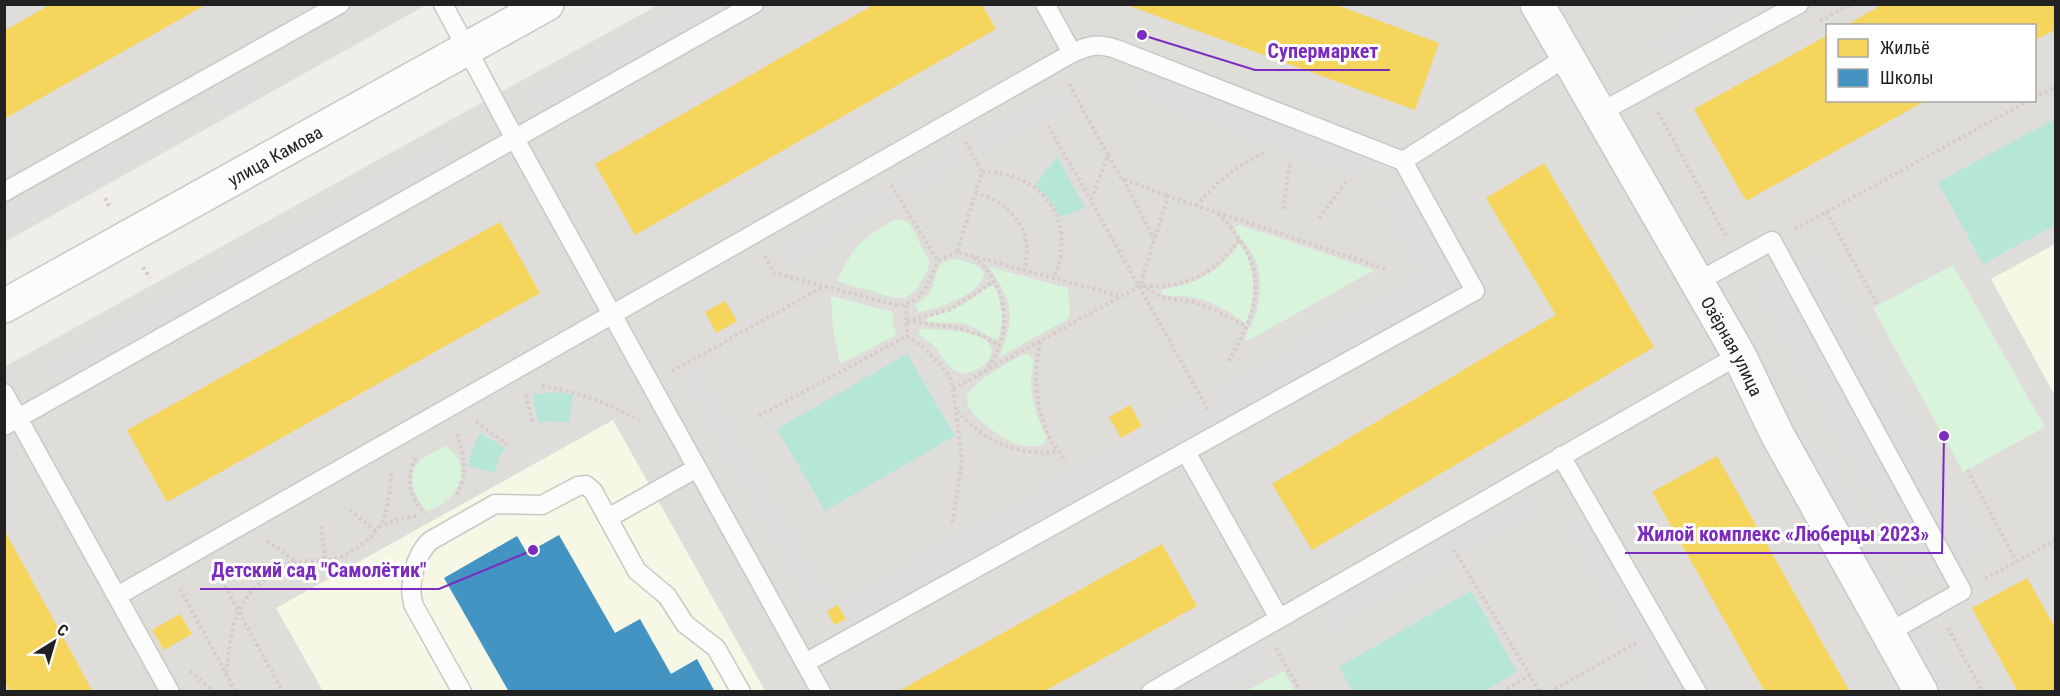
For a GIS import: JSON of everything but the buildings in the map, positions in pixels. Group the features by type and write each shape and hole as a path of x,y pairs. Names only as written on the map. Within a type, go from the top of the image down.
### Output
{"street":[{"name":"улица Камова","path":"4,306 547,4"},
{"name":"Озёрная улица","path":"1537,4 1739,355 1778,434 1921,692"}],"lane":[{"path":"4,192 340,4"},
{"path":"442,4 468,48 514,139 821,692"},
{"path":"11,422 754,4"},
{"path":"1046,4 1064,58"},
{"path":"1601,112 1798,4"},
{"path":"117,596 1090,45 1116,49 1403,161 1475,291 805,663"},
{"path":"1403,161 1568,56"},
{"path":"1697,282 1772,241 1962,591 1888,633"},
{"path":"1151,692 1739,355"},
{"path":"4,393 11,422 117,596 170,692"},
{"path":"1186,452 1272,622"},
{"path":"1561,456 1697,692"},
{"path":"608,518 697,468"},
{"path":"462,692 410,595 424,547 430,541 495,504 542,505 578,486 586,485 593,491 637,571 667,596 684,624 716,648 741,692"}],"path":[{"path":"1810,27 1851,4"},
{"path":"1064,58 1108,155 1154,239"},
{"path":"2036,97 2055,86"},
{"path":"1772,241 2026,102"},
{"path":"1657,110 1732,246"},
{"path":"955,120 982,172 957,252"},
{"path":"1048,126 1221,432"},
{"path":"1196,206 1237,166 1265,152"},
{"path":"1091,201 1108,155"},
{"path":"1283,209 1290,161"},
{"path":"878,164 938,261"},
{"path":"982,172 1013,175 1028,182 1051,204 1058,218 1062,241 1060,264 1054,278"},
{"path":"1122,179 1386,269"},
{"path":"1319,218 1346,182"},
{"path":"975,194 991,197 1005,206 1016,218 1027,249 1024,270"},
{"path":"1140,286 1168,196"},
{"path":"1826,212 1878,306"},
{"path":"1217,213 1232,228 1248,251 1254,273 1256,295 1246,329 1228,362"},
{"path":"753,234 774,273 896,305 906,305 919,297 938,261 957,252 1121,296"},
{"path":"953,389 1140,286 1174,286 1197,278 1219,264 1239,240"},
{"path":"974,257 986,267 995,281 1005,311 1005,327 1000,346 987,370"},
{"path":"907,321 949,310 995,281"},
{"path":"650,383 823,286"},
{"path":"1140,286 1161,297 1193,302 1216,311 1242,324 1246,329"},
{"path":"906,305 907,336"},
{"path":"907,321 959,328 983,336 1000,346"},
{"path":"907,336 925,348 949,375 953,389 962,462 952,524"},
{"path":"759,416 907,336"},
{"path":"1040,341 1035,384 1038,405 1044,426 1065,461"},
{"path":"536,385 586,395 611,405 646,425"},
{"path":"525,391 533,424"},
{"path":"957,411 973,428 992,441 1013,450 1036,453 1060,452"},
{"path":"472,420 507,444"},
{"path":"455,499 463,482 465,461 456,429"},
{"path":"420,450 410,476 411,494 426,515"},
{"path":"226,673 231,637 239,611 255,587 286,565 333,559 356,549 384,519 393,464"},
{"path":"1967,470 2017,562"},
{"path":"350,510 377,529"},
{"path":"377,529 398,519 435,512"},
{"path":"321,526 325,559"},
{"path":"1440,526 1540,692"},
{"path":"261,537 297,562"},
{"path":"1986,587 1983,580 2055,540"},
{"path":"213,564 283,692"},
{"path":"177,584 236,692"},
{"path":"1272,622 1301,692"},
{"path":"1947,627 1983,692"},
{"path":"1550,692 1661,629"},
{"path":"1502,692 1530,675"}],"shaded area":[{"path":"680,4 728,5 535,113 523,93"},
{"path":"1712,4 1766,5 1660,62 1647,40"},
{"path":"5,5 426,5 5,242"},
{"path":"658,5 2055,5 2055,691 5,691 4,367"},
{"path":"253,70 267,93 222,118 209,95"},
{"path":"1139,72 1373,159 1363,184 1130,96"},
{"path":"1061,83 1073,105 783,270 771,248"},
{"path":"166,118 179,141 17,232 5,209"},
{"path":"444,138 456,159 57,382 45,362"},
{"path":"1401,185 1458,286 856,627 840,599 1417,273 1376,200"},
{"path":"2055,244 2055,396 1991,279"},
{"path":"1821,251 1988,549 1937,578 1934,572 1914,583 1750,290"},
{"path":"701,364 833,597 810,610 678,378"},
{"path":"613,420 765,691 323,691 276,608"},
{"path":"1825,437 1963,691 1935,691 1804,449"},
{"path":"1528,492 1541,515 1328,635 1315,613"},
{"path":"1583,516 1685,691 1655,691 1561,529"},
{"path":"1257,646 1270,668 1228,691 1176,691"}],"green space":[{"path":"2055,119 2055,225 1983,264 1938,182"},
{"path":"1057,157 1085,208 1060,217 1053,203 1035,185"},
{"path":"896,219 910,224 929,261 928,269 918,288 905,298 895,298 837,281 848,259 860,244 875,231"},
{"path":"1240,225 1374,270 1247,341 1245,338 1259,303 1260,279 1252,253 1235,231"},
{"path":"1239,244 1249,262 1253,282 1253,293 1246,324 1213,303 1187,296 1161,294 1163,290 1187,284 1215,270"},
{"path":"954,259 978,267 984,273 982,280 968,294 936,308 919,312 915,306 930,293 939,268 947,261"},
{"path":"1953,265 2045,427 1963,472 1873,308"},
{"path":"989,267 1068,288 1070,311 1068,319 999,357 1008,331 1009,310 1003,290"},
{"path":"991,285 996,288 1001,307 1002,320 998,339 964,324 926,321 927,318 963,305"},
{"path":"831,296 893,312 896,335 840,364 833,329"},
{"path":"922,329 939,329 981,337 988,342 991,348 989,359 975,371 958,372 947,364 933,345 918,334"},
{"path":"907,354 955,436 825,511 777,429"},
{"path":"1028,354 1033,360 1031,389 1033,403 1047,437 1044,444 1039,446 1024,446 997,433 972,412 967,398 969,392 982,380 1022,355"},
{"path":"553,392 573,395 569,423 554,421 538,423 533,395"},
{"path":"480,433 505,448 498,460 495,473 468,466"},
{"path":"446,446 459,462 460,480 447,500 427,511 415,493 413,472 416,465 424,458"},
{"path":"1471,591 1517,672 1484,691 1353,691 1339,667"},
{"path":"1284,671 1295,691 1246,691"}],"place":[{"name":"Супермаркет","path":"1142,35"},
{"name":"Жилой комплекс «Люберцы 2023»","path":"1944,436"},
{"name":"Детский сад \"Самолётик\"","path":"533,550"}]}
